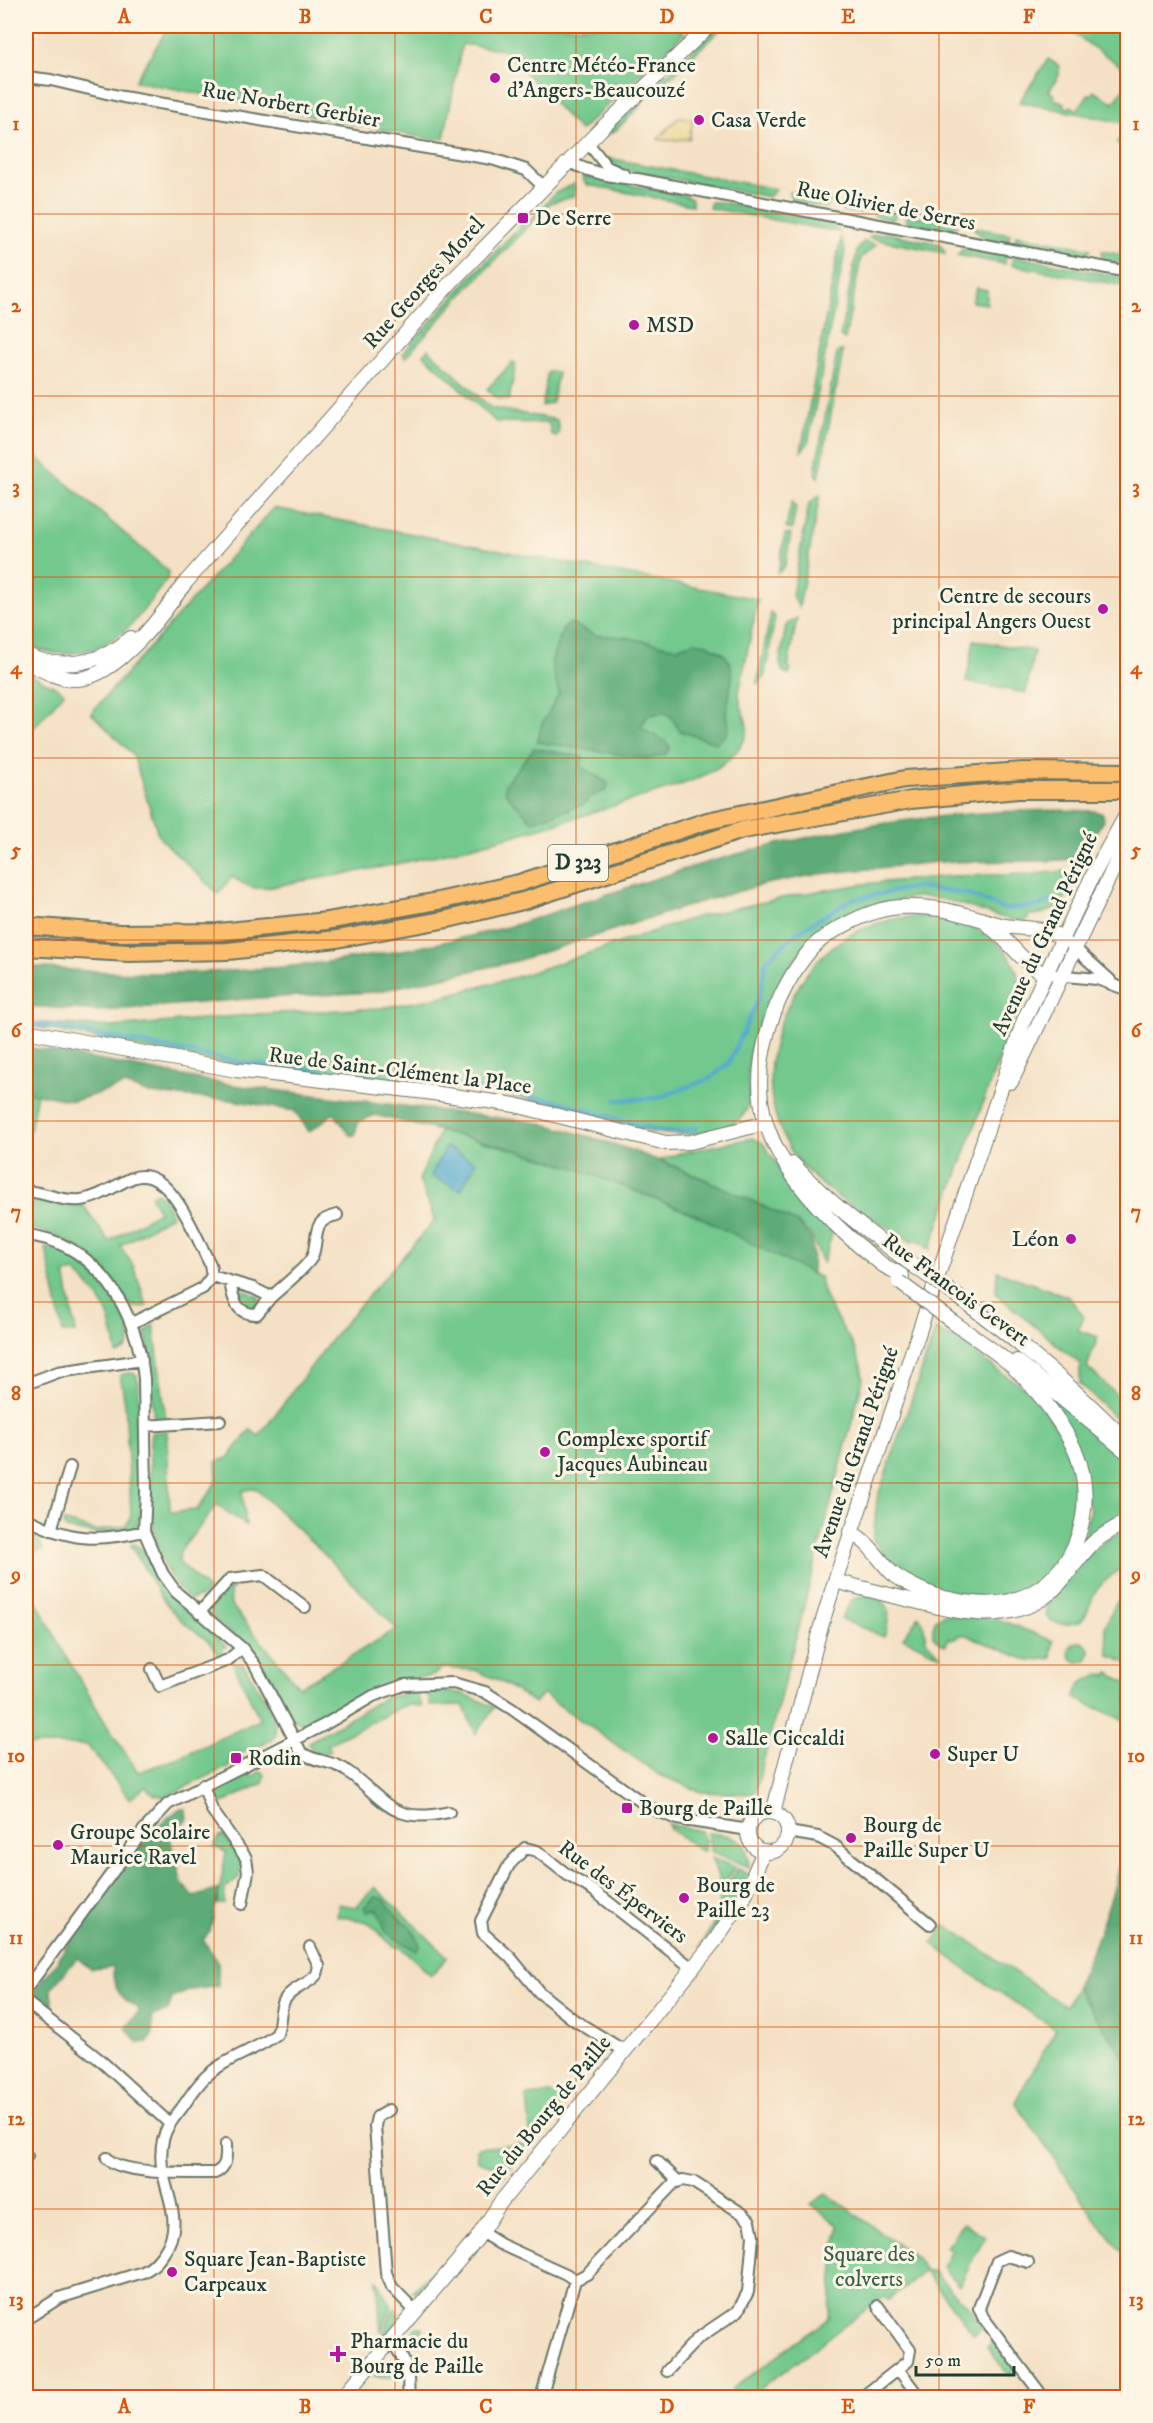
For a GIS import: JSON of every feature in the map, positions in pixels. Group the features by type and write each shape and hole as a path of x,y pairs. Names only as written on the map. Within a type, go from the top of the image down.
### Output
{"highway":[{"name":"D 323","path":"26,926 120,933 218,932 327,921 438,901 519,883 707,820 905,778 1023,771 1128,772"},
{"name":"D 323","path":"26,947 128,953 228,951 338,939 448,919 523,901 743,830 911,800 1018,790 1128,790"}],"street":[{"name":"Rue Georges Morel","path":"26,662 53,675 78,679 97,674 120,660 172,602 185,583 451,282 588,143 709,26"},
{"name":"Rue Norbert Gerbier","path":"26,77 135,99 492,159 525,170 544,187"},
{"name":"Rue Olivier de Serres","path":"588,143 607,167 637,179"},
{"name":"Rue Olivier de Serres","path":"569,162 601,175 637,179 1128,272"},
{"name":"Rue Georges Morel","path":"26,654 57,663 79,663 103,656 125,643 167,598 185,583"},
{"name":"Avenue du Grand Périgné","path":"995,1110 1018,1070 1061,976 1068,943 1120,824 1128,812"},
{"name":"Avenue du Grand Périgné","path":"773,1813 816,1644 850,1532 1024,1020 1046,975 1068,943 1128,838"},
{"name":"Rue Francois Cevert","path":"1068,943 1054,932 1029,927 1002,926 930,906 889,908 848,923 813,948 792,976 762,1051 759,1083 766,1123 801,1190 901,1279 1059,1394 1128,1453"},
{"name":"Rue Francois Cevert","path":"979,918 1002,935 1032,968 1046,975"},
{"path":"1068,943 1101,973 1122,987"},
{"path":"1046,975 1097,979 1122,987"},
{"name":"Rue de Saint-Clément la Place","path":"26,1030 246,1071 426,1092 506,1104 548,1112 666,1143 690,1142 766,1123"},
{"name":"Rue Francois Cevert","path":"777,1147 813,1186 856,1224 1018,1341 1096,1409 1128,1443"},
{"path":"26,1191 80,1200 94,1197 137,1176 157,1180 174,1196 210,1264 212,1276 204,1288 132,1323"},
{"path":"230,1282 235,1304 246,1313 257,1314 271,1297 312,1258 317,1229 321,1222 337,1215"},
{"path":"26,1234 53,1240 81,1256 111,1288 132,1323 142,1360 145,1426 144,1531 170,1584 199,1613 242,1648 263,1677 294,1740 307,1757 341,1767 380,1801 395,1810 421,1816 449,1812"},
{"path":"212,1276 254,1288 271,1297"},
{"path":"850,1532 868,1545 893,1574 908,1583 947,1599 980,1603 999,1603 1018,1599 1038,1589 1056,1575 1069,1556 1079,1535 1084,1503 1084,1485 1073,1446 1045,1403 1027,1381 954,1318"},
{"path":"26,1384 58,1372 142,1360"},
{"path":"145,1426 220,1421"},
{"path":"51,1530 70,1467"},
{"path":"26,1518 51,1530 97,1539 112,1539 144,1531"},
{"path":"835,1581 949,1610 979,1615 998,1614 1027,1606 1042,1598 1065,1579 1092,1544 1128,1522"},
{"path":"199,1613 230,1579 263,1575 305,1607"},
{"path":"153,1669 159,1686 228,1660 242,1648"},
{"path":"26,1989 151,1821 168,1804 393,1688 432,1682 463,1685 496,1698 632,1796 659,1812 687,1821 749,1830"},
{"path":"203,1785 212,1810 246,1858 248,1872 242,1904"},
{"path":"765,1812 773,1813 783,1819 788,1832 787,1839 780,1848 771,1852 764,1851 751,1842 749,1830 751,1822 757,1815 765,1812"},
{"path":"788,1832 818,1837 835,1846 930,1924"},
{"name":"Rue des Éperviers","path":"623,2050 574,2020 539,1992 510,1957 483,1933 481,1921 515,1856 525,1848 537,1851 569,1876 593,1890 692,1968"},
{"name":"Rue du Bourg de Paille","path":"342,2397 481,2232 500,2203 728,1924 743,1899 764,1851"},
{"path":"26,2319 59,2298 143,2272 154,2266 170,2243 175,2230 174,2217 162,2172 161,2149 169,2123 210,2073 277,2034 286,1997 317,1974 319,1965 310,1947"},
{"path":"26,2002 100,2060 169,2123"},
{"path":"389,2110 377,2117 375,2126 386,2273 392,2287 415,2311"},
{"path":"106,2158 119,2167 162,2172 219,2171 226,2163 226,2144"},
{"path":"657,2161 678,2181"},
{"path":"541,2397 575,2280 587,2274 666,2188 678,2181 693,2182 743,2214 752,2225 748,2292 743,2305 690,2344 667,2371"},
{"path":"481,2232 500,2244 575,2280"},
{"path":"1028,2262 1008,2256 997,2261 979,2307 983,2317 1044,2397"},
{"path":"861,2397 908,2361 910,2350 878,2306"},
{"path":"391,2340 407,2367 410,2380 408,2397"},
{"path":"898,2369 920,2397"}],"green space":[{"path":"169,26 676,26 684,33 580,131 504,50 462,44 444,138 429,139 135,81"},
{"path":"718,26 724,26 652,95 650,90"},
{"path":"1061,26 1127,26 1127,70 1065,28"},
{"path":"1048,59 1059,66 1059,75 1049,91 1055,96 1054,99 1065,103 1064,105 1069,109 1071,106 1077,110 1094,91 1114,103 1127,84 1127,133 1124,133 1122,145 1117,143 1121,140 1124,123 1019,102"},
{"path":"638,102 642,104 614,132 608,134 607,132"},
{"path":"604,158 776,189 769,197 616,168"},
{"path":"583,176 683,195 692,199 692,205 588,185 584,182"},
{"path":"574,184 575,196 551,203 466,290 405,358 403,353 466,282 527,219 530,221 555,193"},
{"path":"789,192 832,200 826,208 792,201"},
{"path":"711,202 822,221 830,224 839,232 709,208"},
{"path":"842,202 863,206 861,214 842,211"},
{"path":"873,208 897,213 893,220 874,216"},
{"path":"905,214 958,225 947,230 906,222"},
{"path":"973,227 1010,234 1008,242 993,240 980,234"},
{"path":"886,233 940,244 945,253 869,238"},
{"path":"1016,235 1091,249 1086,256 1018,245 1015,244"},
{"path":"841,237 845,251 808,444 801,451"},
{"path":"863,242 876,245 861,258 845,339 840,337 857,251"},
{"path":"964,248 1006,255 1005,264 957,255"},
{"path":"1102,251 1127,256 1127,265 1102,260"},
{"path":"1013,256 1126,278 1124,286 1011,265"},
{"path":"976,288 987,290 987,304 972,302"},
{"path":"428,349 491,408 557,420 559,432 556,437 551,435 549,423 496,422 423,354"},
{"path":"843,351 819,478 815,472 837,353"},
{"path":"513,362 516,364 509,400 496,398 487,389"},
{"path":"548,371 558,373 552,403 542,406"},
{"path":"26,448 169,572 167,579 129,627 118,636 93,649 53,653 26,644"},
{"path":"820,495 799,607 792,595 809,504"},
{"path":"792,501 796,506 792,530 786,528"},
{"path":"274,508 758,599 739,693 747,727 744,740 729,759 703,776 549,826 467,848 273,887 254,888 232,877 218,894 159,837 133,755 91,713"},
{"path":"785,534 791,534 785,566 778,573"},
{"path":"771,613 775,617 765,675 759,684 757,683"},
{"path":"797,618 788,667 791,670 789,675 782,671 780,661 786,625"},
{"path":"570,623 595,635 625,637 677,648 693,642 707,644 724,654 731,665 732,678 726,715 729,727 725,736 716,743 680,731 671,717 665,713 648,715 641,727 664,740 670,747 666,754 649,759 537,742 542,724 559,694 551,662 563,629"},
{"path":"974,640 1034,651 1026,693 966,682"},
{"path":"26,673 64,693 26,737"},
{"path":"534,748 583,757 581,767 608,783 607,790 590,797 584,804 532,821 506,794 505,784"},
{"path":"1043,810 1095,811 1103,814 1104,819 1088,845 1071,859 937,862 819,874 765,884 700,902 516,961 375,992 259,998 101,1011 26,1006 26,966 146,973 206,972 326,962 444,942 503,928 685,869 785,842 888,823 939,817"},
{"path":"1064,871 1075,882 1067,896 1045,913 1029,915 1027,921 997,916 939,898 923,897 884,903 844,918 827,928 798,956 785,974 763,1014 751,1049 748,1079 750,1094 745,1112 732,1125 706,1132 683,1135 640,1130 553,1105 503,1095 432,1085 237,1065 26,1025 26,1022 114,1027 260,1014 381,1008 436,998 520,976 696,917 801,894 863,884 951,876"},
{"path":"919,916 958,922 993,940 1007,953 1016,969 1020,988 1017,1009 930,1249 916,1240 912,1242 845,1202 815,1179 790,1149 781,1132 771,1096 770,1078 771,1059 780,1023 797,990 817,961 840,941 872,925"},
{"path":"26,1047 232,1085 534,1122 569,1131 670,1165 799,1224 811,1241 812,1274 696,1215 579,1169 502,1146 375,1115 358,1122 355,1135 350,1135 334,1113 309,1132 295,1111 232,1100 150,1094 125,1085 74,1101 26,1092"},
{"path":"26,1092 37,1094 30,1131 26,1129"},
{"name":"Complexe sportif Jacques Aubineau","path":"440,1131 538,1157 635,1189 697,1215 820,1278 829,1305 856,1352 863,1379 755,1794 701,1792 658,1774 543,1694 535,1703 500,1681 475,1670 442,1668 433,1676 393,1681 309,1724 293,1720 264,1668 249,1649 212,1617 210,1610 226,1590 237,1583 230,1592 231,1605 299,1687 397,1629 315,1545 255,1488 242,1491 246,1525 217,1505 180,1551 179,1562 208,1590 202,1596 190,1600 177,1587 168,1572 161,1557 153,1523 150,1488 151,1433 167,1431 170,1512 197,1510 217,1481 216,1462 229,1457 250,1430 259,1436 341,1327 435,1220 419,1180"},
{"path":"752,1138 763,1143 790,1184 829,1226 832,1235 823,1263 810,1234 727,1189 660,1160 680,1153"},
{"path":"157,1192 166,1201 172,1215 120,1246 133,1265 147,1306 131,1306 104,1270 74,1245 51,1234 26,1228 26,1198 66,1205 83,1205 109,1241 159,1212 151,1196"},
{"path":"46,1248 62,1250 88,1269 102,1284 125,1319 130,1334 128,1346 117,1354 105,1308 75,1272 65,1274 76,1332 63,1333"},
{"path":"997,1271 1069,1297 1084,1317 1078,1330 1098,1337 1087,1367 1127,1405 1127,1429 1080,1384 1080,1364 996,1294"},
{"path":"242,1289 259,1297 261,1306 255,1311 243,1308 236,1295"},
{"path":"154,1325 166,1420 158,1421 154,1418 146,1332"},
{"path":"936,1329 949,1337 954,1336 1003,1374 1030,1391 1061,1433 1078,1473 1080,1517 1064,1556 1037,1583 1013,1594 987,1598 961,1596 932,1588 899,1572 873,1540 877,1499"},
{"path":"136,1374 139,1384 141,1505 138,1522 131,1528 114,1533 67,1529 63,1521 96,1531 126,1526 131,1515 125,1403 120,1375"},
{"path":"1056,1395 1127,1459 1127,1517 1100,1529 1080,1550 1090,1510 1049,1400"},
{"path":"26,1529 36,1534 43,1549 26,1556"},
{"path":"1127,1529 1127,1562 1096,1591 1084,1618 1078,1623 1068,1624 1055,1623 1048,1619 1046,1611 1049,1599 1076,1568 1104,1542"},
{"path":"131,1545 142,1549 159,1581 174,1600 226,1647 223,1647 222,1653 226,1655 221,1660 214,1647 179,1618 165,1602"},
{"path":"26,1562 28,1584 61,1648 106,1724 138,1772 171,1761 260,1720 233,1663 244,1665 259,1689 273,1718 276,1735 272,1740 230,1758 229,1766 165,1797 155,1795 145,1787 130,1799 87,1745 26,1745"},
{"path":"1127,1592 1127,1663 1109,1655 1105,1627 1115,1604"},
{"path":"867,1595 876,1597 886,1604 889,1615 884,1637 841,1619 853,1599"},
{"path":"946,1614 998,1619 1053,1641 1051,1658 1029,1661 966,1635 949,1638 946,1645 941,1644 933,1636 933,1628 937,1619"},
{"path":"919,1616 923,1622 926,1641 941,1656 903,1638"},
{"path":"1079,1642 1086,1645 1089,1652 1086,1659 1079,1662 1072,1659 1069,1652 1072,1645"},
{"path":"1109,1673 1127,1683 1127,1709 1123,1720 1074,1698 1081,1683 1100,1674 1107,1676"},
{"path":"427,1690 461,1693 495,1707 476,1734 463,1705 430,1706"},
{"path":"416,1691 422,1706 401,1707 327,1745 331,1750 323,1754 316,1753 307,1743 384,1698"},
{"path":"261,1771 265,1775 263,1783 217,1806 213,1798 215,1789 249,1772 252,1777"},
{"path":"179,1809 186,1809 187,1821 168,1830 182,1884 194,1897 219,1889 210,1932 203,1940 218,1962 218,1986 191,1990 172,1998 168,2011 152,2016 153,2034 148,2042 139,2043 126,2028 140,2010 119,1993 114,1982 113,1967 91,1969 77,1958 51,1989 53,2016 28,1999 57,1962 92,1910 99,1908 115,1880 134,1854 155,1830"},
{"path":"1127,1814 1127,2061 1076,1987 1102,1924 1116,1880"},
{"path":"668,1824 701,1831 705,1840 704,1851 670,1829"},
{"path":"707,1833 738,1839 746,1849 749,1867 712,1852"},
{"path":"220,1836 225,1836 242,1858 239,1877 225,1889 224,1904 217,1904 226,1852 214,1847"},
{"path":"711,1858 735,1867 723,1885 721,1885"},
{"path":"738,1869 747,1873 738,1894 720,1922 699,1948 719,1915 721,1893"},
{"path":"375,1887 448,1957 431,1975 401,1948 393,1946 368,1922 337,1916 339,1904 356,1907"},
{"path":"375,1897 384,1900 412,1930 420,1945 416,1951 386,1932 378,1910 372,1909 367,1913 364,1907"},
{"path":"946,1925 1066,2007 1076,1987 1127,2061 1127,2257 1098,2223 1015,2102 1056,2029 971,1974 932,1943"},
{"path":"558,2095 565,2100 531,2141 527,2096"},
{"path":"529,2143 501,2179 493,2166 478,2161 477,2148"},
{"name":"Square des colverts","path":"826,2193 918,2259 925,2271 888,2300 884,2297 867,2309 752,2395 747,2389 735,2397 724,2398 733,2391 732,2389 829,2319 838,2225 811,2204"},
{"path":"963,2223 985,2236 959,2286 942,2267 951,2251 946,2247"},
{"path":"438,2266 443,2270 430,2285 422,2290 412,2291"},
{"path":"925,2271 933,2271 954,2294 973,2310 984,2326 974,2335"},
{"path":"377,2279 392,2306 381,2332"},
{"path":"397,2307 398,2318 395,2325 388,2334 383,2334 393,2311"},
{"path":"416,2327 422,2327 421,2344 411,2344 411,2337"},
{"path":"994,2341 1016,2370 1009,2376 987,2347"},
{"path":"391,2362 397,2366 402,2378 374,2376 384,2364"}],"sand":[{"path":"679,117 693,119 689,139 666,141 658,139"}],"water":[{"path":"446,1147 476,1162 461,1190 431,1176"}],"waterway":[{"path":"616,1100 658,1098 711,1078 729,1063 760,995 766,961 796,933 851,900 916,887 968,894 1004,909 1039,906 1051,901"},
{"path":"37,1024 246,1063 502,1092 556,1101 656,1130 677,1132 697,1128"}],"place":[{"name":"Centre Météo-France d'Angers-Beaucouzé","path":"495,78"},
{"name":"Casa Verde","path":"699,120"},
{"name":"De Serre","path":"523,218"},
{"name":"MSD","path":"634,325"},
{"name":"Centre de secours principal Angers Ouest","path":"1103,609"},
{"name":"Léon","path":"1071,1239"},
{"name":"Complexe sportif Jacques Aubineau","path":"545,1452"},
{"name":"Salle Ciccaldi","path":"713,1738"},
{"name":"Super U","path":"935,1754"},
{"name":"Rodin","path":"236,1758"},
{"name":"Bourg de Paille","path":"627,1808"},
{"name":"Bourg de Paille Super U","path":"851,1838"},
{"name":"Groupe Scolaire Maurice Ravel","path":"58,1845"},
{"name":"Bourg de Paille 23","path":"684,1898"},
{"name":"Square Jean-Baptiste Carpeaux","path":"172,2272"},
{"name":"Pharmacie du Bourg de Paille","path":"338,2354"}]}
